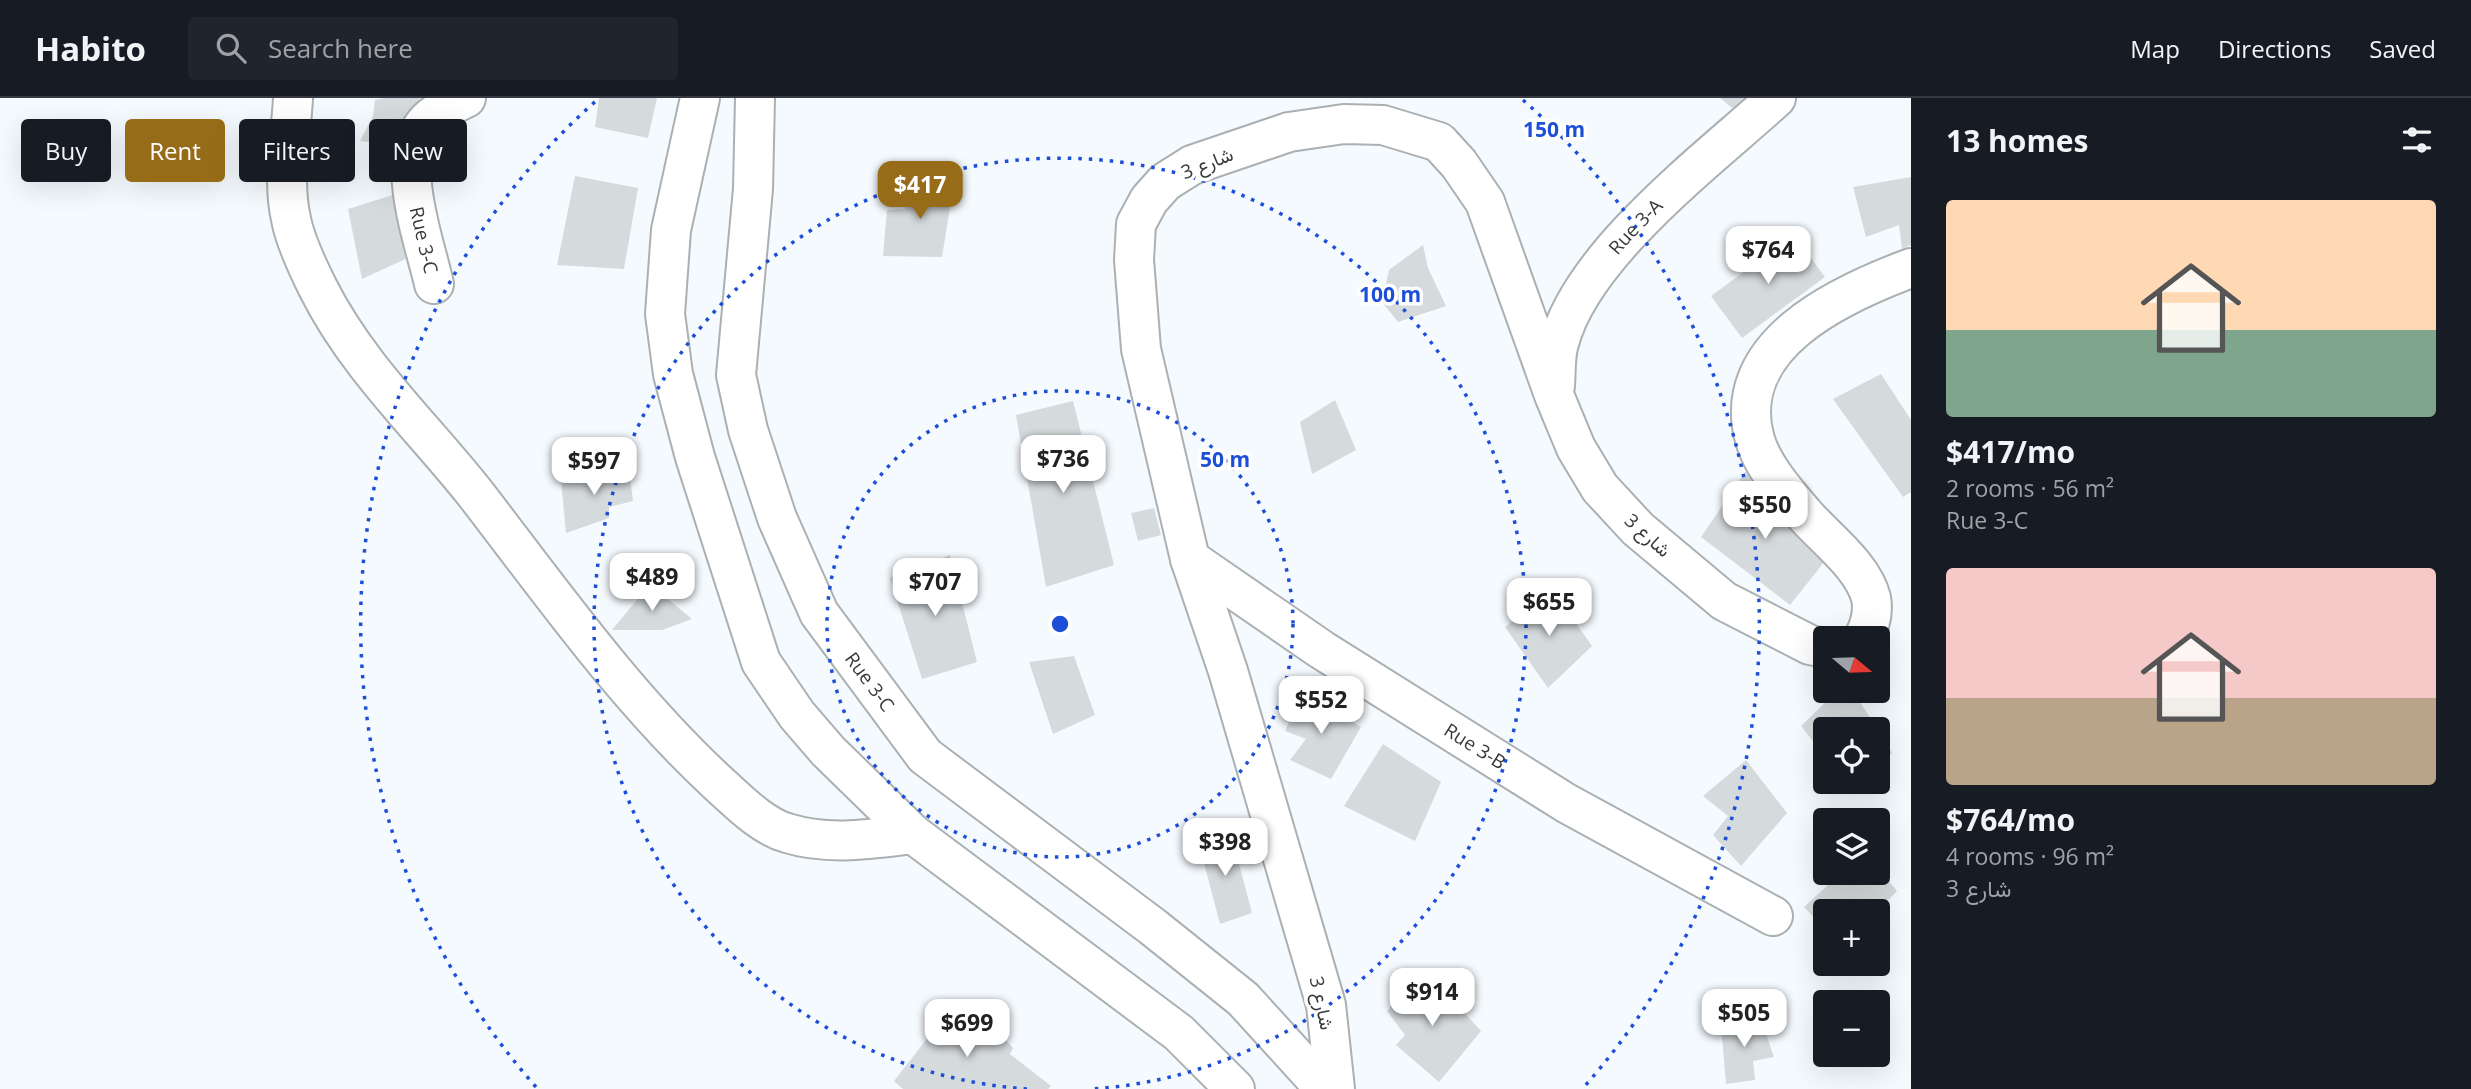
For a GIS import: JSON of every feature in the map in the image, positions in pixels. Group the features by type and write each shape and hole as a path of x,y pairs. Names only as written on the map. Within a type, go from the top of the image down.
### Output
{"street":[{"path":"293,98 287,184 290,220 317,287 333,315 359,357 478,497 519,554 662,729 746,808 786,833 844,842 913,834"},
{"name":"Rue 3-C","path":"434,284 412,188 410,150 428,120 466,98"},
{"path":"700,98 671,230 665,314 673,374 695,457 761,662 797,715 828,751 913,834 1179,1033 1235,1089"},
{"name":"Rue 3-C","path":"755,98 753,189 736,375 748,430 777,517 819,613 925,756 1153,927 1243,999 1325,1089"},
{"name":"Rue 3-A","path":"1554,395 1559,343 1573,313 1615,246 1776,98"},
{"name":"شارع 3","path":"1335,1089 1326,1005 1228,671 1190,559 1141,349 1134,260 1136,225 1149,200 1165,181 1192,165 1289,132 1344,124 1382,125 1439,142 1459,164 1485,202 1554,395 1576,448 1600,488 1638,529 1724,601 1813,646"},
{"path":"1870,626 1871,597 1851,565 1804,513 1765,463 1755,440 1751,415 1755,391 1765,364 1783,338 1815,312 1911,268"},
{"name":"Rue 3-B","path":"1190,559 1322,650 1566,803 1773,916"}],"building":[{"path":"420,98 414,119 371,119 375,100"},
{"path":"599,98 657,98 648,138 595,127"},
{"path":"1720,98 1754,98 1737,112"},
{"path":"369,124 369,142 360,141"},
{"path":"575,176 638,188 624,269 557,265"},
{"path":"1911,177 1911,245 1902,249 1899,225 1866,237 1853,187"},
{"path":"905,180 954,183 942,257 883,256 887,210 905,209"},
{"path":"402,192 414,255 362,279 348,209"},
{"path":"1794,235 1825,277 1742,338 1711,296"},
{"path":"1423,245 1428,268 1446,306 1398,322 1382,302 1389,270"},
{"path":"1881,374 1911,420 1911,492 1903,497 1833,399"},
{"path":"1335,400 1356,450 1312,474 1300,422"},
{"path":"1073,401 1114,565 1046,587 1016,415"},
{"path":"629,469 633,501 609,507 609,518 566,533 561,480"},
{"path":"1746,471 1829,556 1790,605 1701,537"},
{"path":"1154,508 1161,535 1138,541 1131,513"},
{"path":"950,555 977,662 922,679 890,578"},
{"path":"650,584 692,619 662,630 612,630"},
{"path":"1552,589 1592,646 1548,688 1505,627"},
{"path":"1074,656 1095,715 1053,734 1029,662"},
{"path":"1302,692 1361,727 1331,779 1290,760 1306,739 1285,731"},
{"path":"1824,704 1861,704 1870,717 1813,717 1813,741 1801,726"},
{"path":"1383,744 1441,782 1415,841 1344,806"},
{"path":"1746,760 1787,813 1741,866 1713,835 1728,816 1703,796"},
{"path":"1230,830 1252,913 1220,924 1199,844"},
{"path":"1890,883 1897,891 1889,899 1813,899 1813,916 1804,907 1828,885 1890,885"},
{"path":"1418,973 1444,1002 1450,997 1481,1031 1439,1082 1396,1045 1405,1035 1387,1011"},
{"path":"954,1004 990,1023 1013,1048 1010,1054 1051,1086 1048,1089 903,1089 894,1081"},
{"path":"1760,1016 1774,1057 1753,1061 1755,1080 1726,1084 1721,1025"}]}
